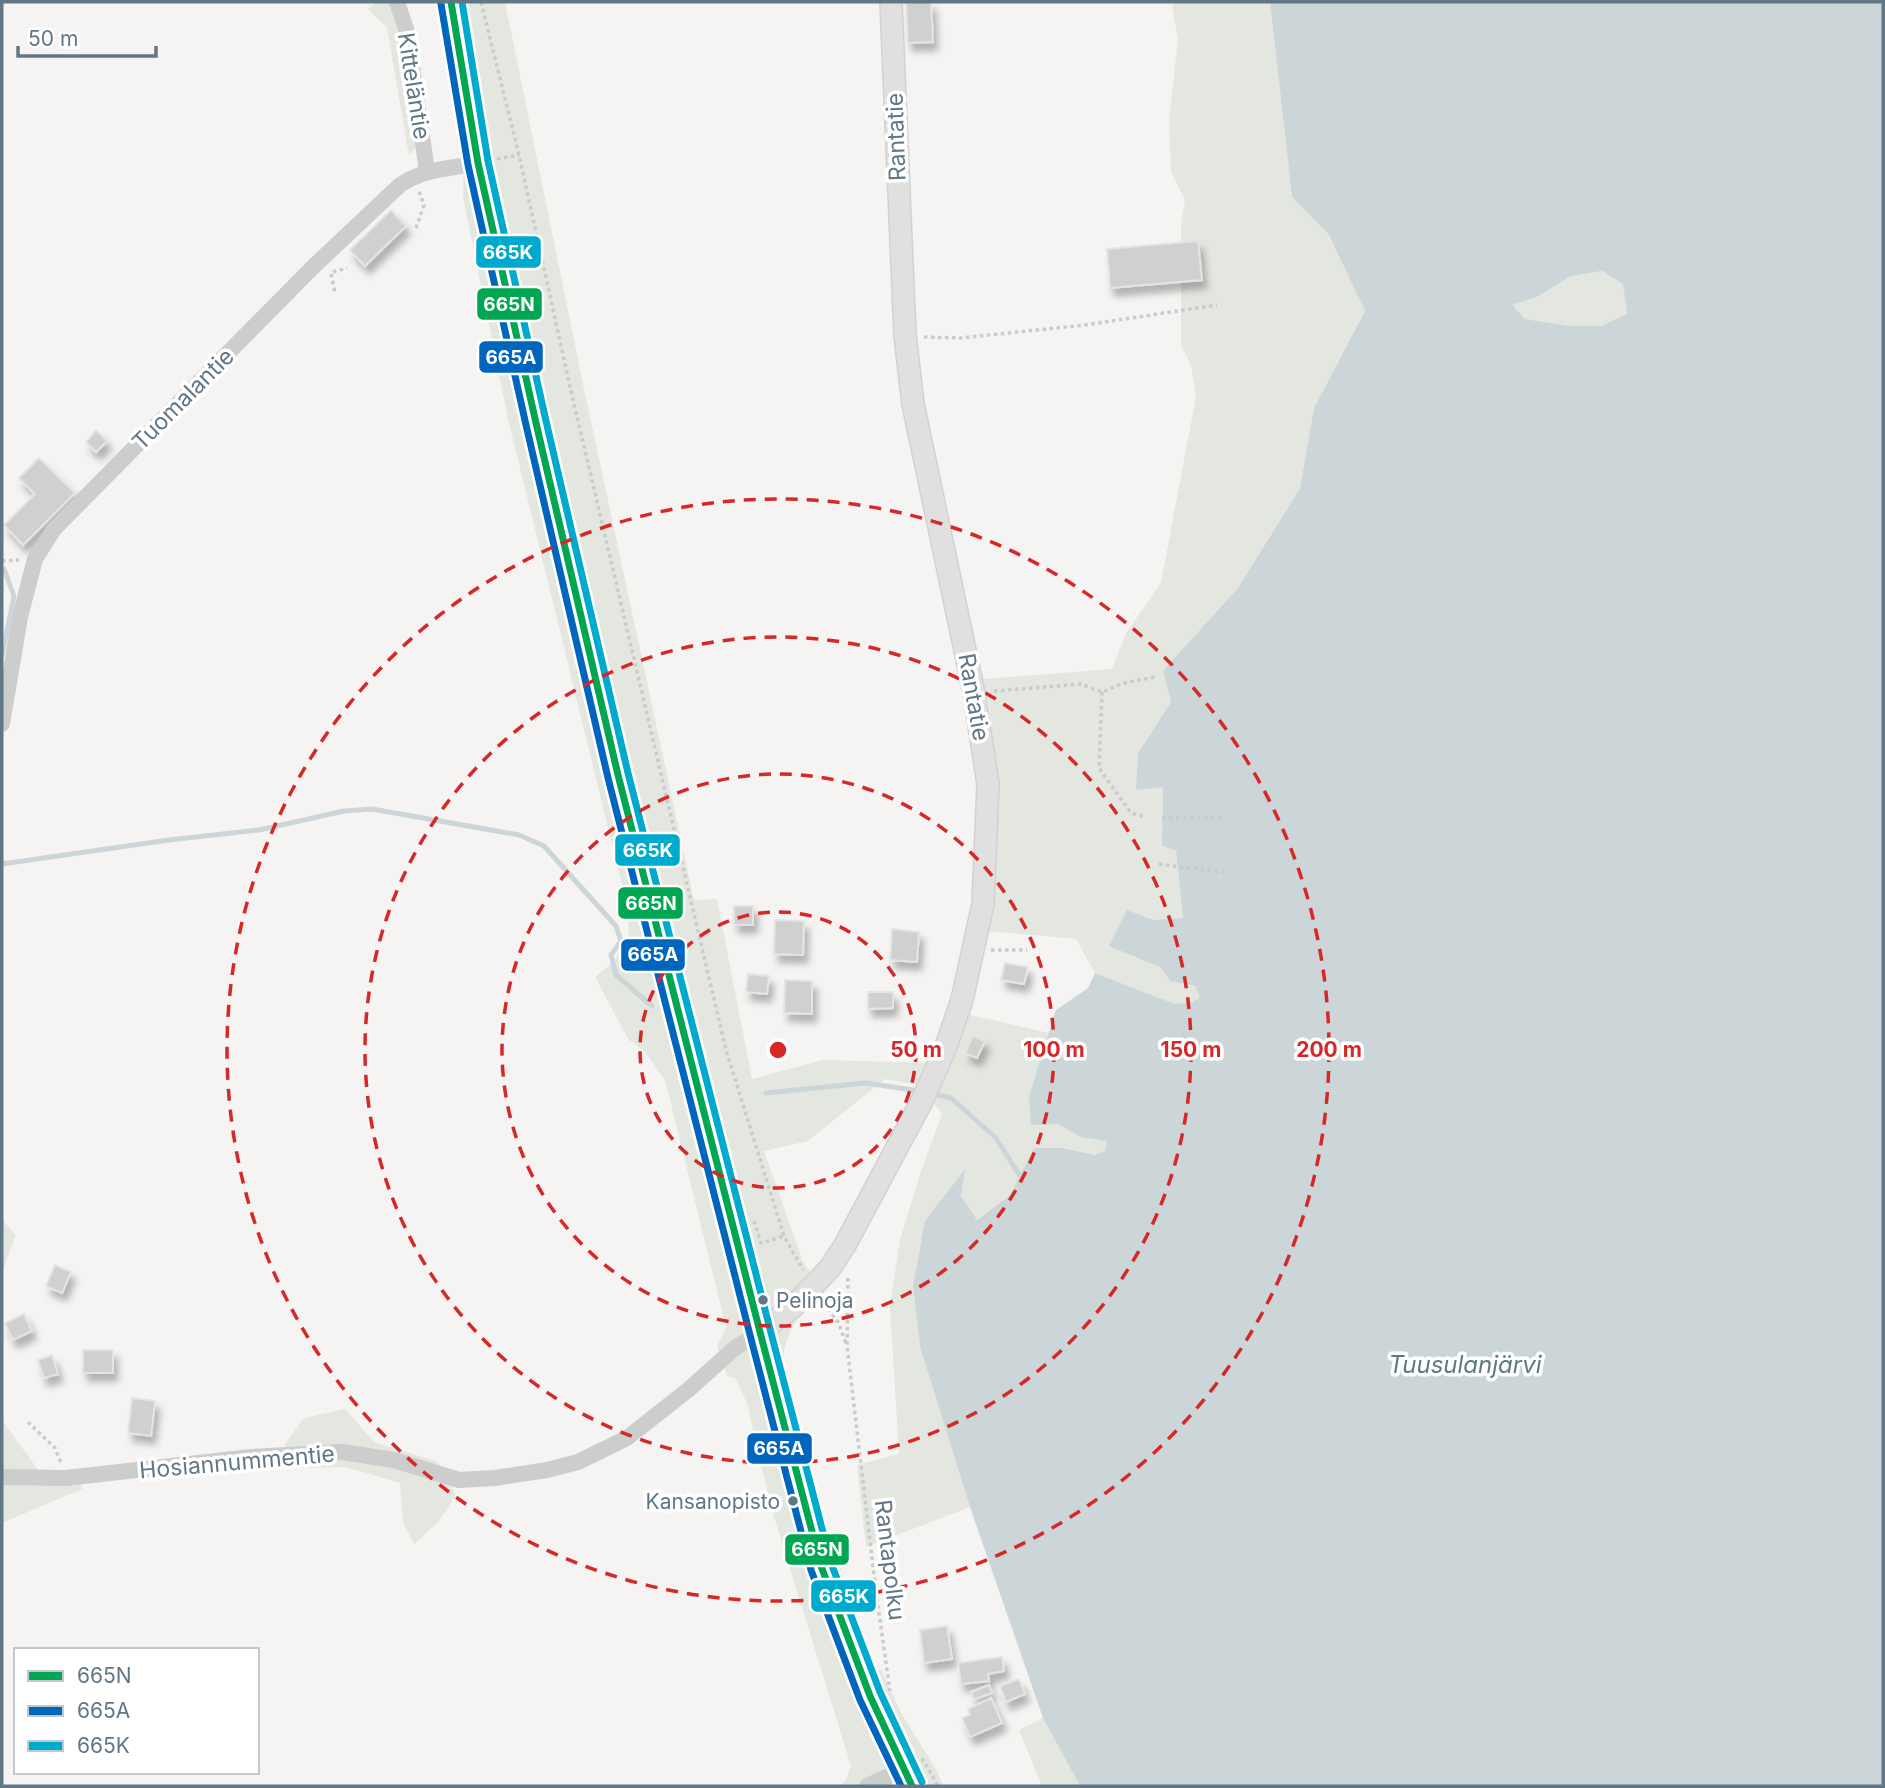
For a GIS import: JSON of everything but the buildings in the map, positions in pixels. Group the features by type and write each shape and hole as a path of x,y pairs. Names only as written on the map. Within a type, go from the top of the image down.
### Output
{"main road":[{"path":"451,2 478,163 618,775 821,1566 870,1696 913,1771"},
{"name":"Rantatie","path":"760,1332 793,1307 830,1268 922,1101 937,1069 962,1000 983,904 988,784 974,693 914,404 905,335 891,2"}],"street":[{"name":"Kitteläntie","path":"397,2 407,33 421,173"},
{"name":"Tuomalantie","path":"2,724 20,617 35,559 54,529 314,266 400,185 421,173 478,163"},
{"name":"Hosiannummentie","path":"2,1477 66,1478 251,1457 342,1452 394,1460 459,1480 547,1470 578,1462 627,1438 736,1348 760,1332"},
{"path":"867,1786 913,1771"}],"path":[{"name":"Rantapolku","path":"481,2 519,155 571,391 726,1050 784,1236 813,1287 838,1322 847,1346"},
{"path":"416,228 424,205 421,173"},
{"path":"331,272 335,293"},
{"path":"905,335 960,338 1085,325 1217,305"},
{"path":"974,693 1081,684 1102,692 1124,683 1154,677"},
{"path":"1102,692 1099,768 1131,813 1146,817"},
{"path":"1162,818 1227,817"},
{"path":"1159,864 1228,873"},
{"path":"974,951 1027,950"},
{"path":"753,1218 761,1243 784,1236"},
{"name":"Rantapolku","path":"845,1245 847,1346 891,1696"},
{"path":"27,1422 55,1448 66,1478"},
{"path":"913,1771 929,1769 938,1786"}],"shaded area":[{"path":"376,2 391,2 400,15 421,141 409,156 387,28 368,9"},
{"path":"437,2 505,2 584,389 694,900 717,899 752,1079 823,1060 934,1063 949,1010 1049,1033 1029,1096 1072,1131 1108,1141 1105,1152 1095,1155 1063,1148 1034,1148 1010,1195 976,1220 961,1196 964,1170 926,1221 913,1286 920,1347 970,1507 866,1547 857,1465 899,1454 890,1306 900,1240 942,1114 919,1085 885,1079 808,1141 764,1151 803,1262 825,1292 797,1320 789,1335 783,1357 811,1470 870,1665 882,1671 900,1711 937,1771 943,1786 836,1786 845,1782 851,1766 771,1507 747,1403 736,1379 727,1376 717,1346 726,1327 665,1080 645,1052 628,1039 595,977 612,963 629,939 628,909 508,419 463,197 464,151"},
{"path":"1175,2 1270,2 1292,197 1329,235 1365,311 1314,408 1300,488 1238,588 1164,671 1171,702 1138,753 1163,787 1162,844 1176,851 1183,918 1153,920 1160,967 1170,981 1195,986 1200,997 1193,1002 1175,1004 1095,973 1076,939 987,931 996,774 989,705 983,679 1112,669 1126,633 1161,583 1196,396 1191,365 1181,345 1181,224 1185,200 1171,172 1169,119 1178,39 1172,7"},
{"path":"1602,271 1623,284 1627,314 1601,326 1571,326 1525,319 1511,305 1539,296 1571,276"},
{"path":"2,1220 16,1235 2,1272"},
{"path":"345,1409 374,1442 438,1462 456,1495 439,1521 414,1544 403,1523 400,1483 346,1467 290,1468 285,1444 304,1418"},
{"path":"2,1420 39,1471 78,1469 82,1489 2,1523"},
{"path":"1043,1718 1080,1786 1042,1786 1019,1730"}],"water":[{"name":"Tuusulanjärvi","path":"1270,2 1883,2 1883,1786 1080,1786 1043,1718 970,1507 920,1347 913,1286 925,1221 965,1169 961,1196 977,1220 1010,1195 1034,1148 1063,1148 1095,1155 1105,1151 1107,1141 1081,1137 1058,1124 1031,1125 1029,1096 1056,1010 1088,988 1095,973 1175,1004 1193,1002 1200,997 1195,986 1170,981 1160,967 1109,946 1127,910 1153,920 1183,918 1176,851 1162,845 1163,787 1136,790 1138,753 1171,702 1163,671 1238,588 1300,488 1314,408 1365,311 1329,235 1292,197","holes":["1602,271 1623,284 1627,314 1601,326 1571,326 1525,319 1512,305 1539,296 1571,276"]}],"waterway":[{"path":"2,656 14,596 4,569"},
{"path":"2,864 259,830 344,811 372,809 519,835 544,846 616,926 621,941 611,955 616,975 652,1006"},
{"path":"766,1093 865,1083 920,1091"},
{"path":"933,1094 951,1098 996,1138 1020,1176"}],"transit line":[{"name":"665N","path":"451,2 478,163 536,423 618,775 760,1332 821,1566 870,1696 912,1786"},
{"name":"665K","path":"462,2 488,161 546,421 628,773 770,1329 831,1563 880,1692 922,1782"},
{"name":"665A","path":"441,4 468,165 526,425 608,778 750,1335 811,1570 860,1700 901,1786"}],"place":[{"name":"Pelinoja","path":"763,1300"},
{"name":"Kansanopisto","path":"793,1501"}]}
